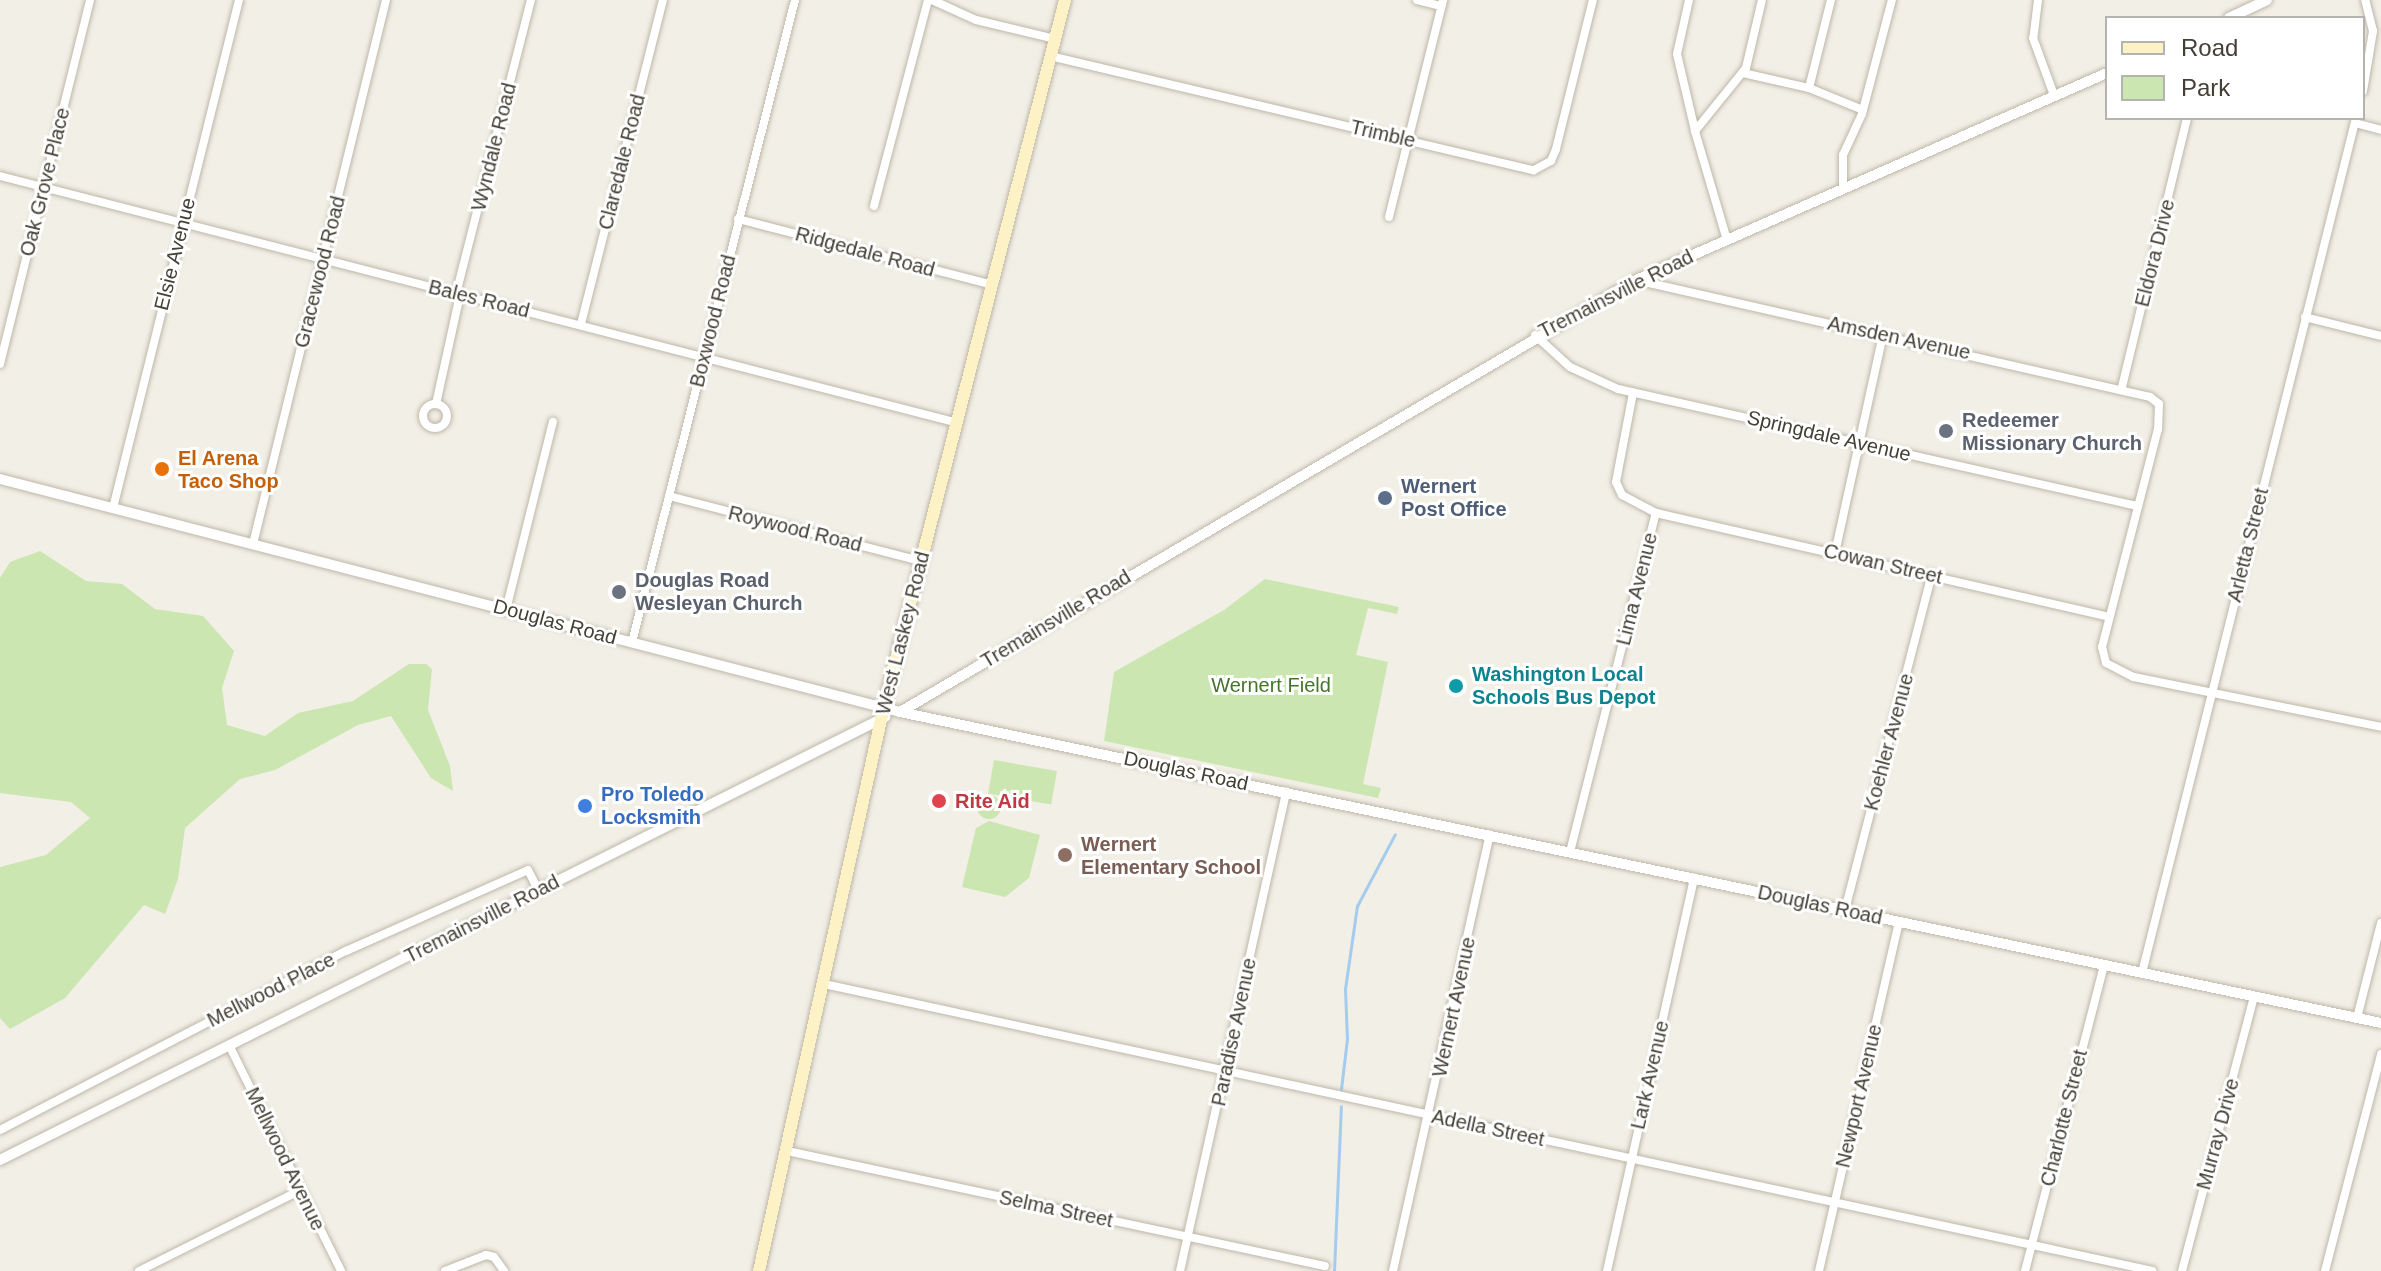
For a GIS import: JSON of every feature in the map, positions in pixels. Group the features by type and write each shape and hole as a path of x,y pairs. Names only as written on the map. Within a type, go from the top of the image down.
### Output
{"main road":[{"name":"West Laskey Road","path":"759,1271 920,561 1065,0"}],"street":[{"name":"Oak Grove Place","path":"0,364 90,0"},
{"name":"Elsie Avenue","path":"113,508 239,0"},
{"name":"Gracewood Road","path":"253,544 386,0"},
{"name":"Wyndale Road","path":"436,404 458,294 531,0"},
{"name":"Claredale Road","path":"581,324 663,0"},
{"name":"Boxwood Road","path":"632,642 795,0"},
{"path":"874,206 930,0 976,20 1055,39"},
{"path":"1389,217 1442,3 1417,0"},
{"name":"Trimble","path":"1050,56 1408,139 1522,169 1542,167 1556,149 1593,0"},
{"path":"1689,0 1677,54 1695,131 1727,240"},
{"path":"1695,131 1743,73 1762,0"},
{"path":"1809,88 1831,0"},
{"path":"1843,188 1843,155 1863,110 1891,5 1902,0"},
{"path":"2038,0 2033,38 2054,95"},
{"path":"2233,16 2267,0"},
{"path":"2365,0 2373,31 2365,79"},
{"path":"1743,73 1809,88 1863,110"},
{"name":"Tremainsville Road","path":"900,712 1535,335 1636,280 2105,74"},
{"name":"Eldora Drive","path":"2122,387 2187,120"},
{"path":"2356,121 2381,130"},
{"name":"Arletta Street","path":"2142,973 2356,121"},
{"name":"Bales Road","path":"0,176 958,423"},
{"name":"Ridgedale Road","path":"738,219 993,285"},
{"name":"Amsden Avenue","path":"1636,280 2122,387 2159,404 2158,429 2137,506"},
{"path":"2305,317 2381,336"},
{"name":"Springdale Avenue","path":"1535,335 1570,367 1633,393 2137,506"},
{"path":"1835,553 1883,335"},
{"name":"Lima Avenue","path":"1570,852 1656,513 1622,495 1616,482 1633,393"},
{"path":"506,610 553,422"},
{"name":"Douglas Road","path":"0,479 632,642 884,712 900,712 1286,792 2381,1023"},
{"name":"Roywood Road","path":"669,496 920,561"},
{"path":"2137,506 2102,647 2106,663 2134,677 2381,727"},
{"name":"Cowan Street","path":"1656,513 2109,617"},
{"name":"Koehler Avenue","path":"1845,910 1932,574"},
{"name":"Tremainsville Road","path":"0,1160 230,1047 884,712"},
{"name":"Paradise Avenue","path":"1180,1271 1286,792"},
{"name":"Wernert Avenue","path":"1393,1271 1490,835"},
{"name":"Mellwood Place","path":"0,1130 346,951 528,870 538,890"},
{"name":"Lark Avenue","path":"1607,1271 1694,878"},
{"name":"Newport Avenue","path":"1819,1271 1899,922"},
{"path":"2357,1018 2381,923"},
{"name":"Charlotte Street","path":"2025,1271 2104,965"},
{"name":"Adella Street","path":"824,984 2152,1271"},
{"name":"Murray Drive","path":"2182,1271 2254,996"},
{"name":"Mellwood Avenue","path":"230,1047 341,1271"},
{"path":"2325,1271 2381,1054"},
{"name":"Selma Street","path":"787,1151 1325,1266"},
{"path":"139,1271 299,1191"},
{"path":"445,1271 486,1255 494,1257 504,1271"}],"green space":[{"path":"40,551 86,581 122,584 155,609 203,616 234,651 222,688 227,725 265,736 298,713 353,701 409,664 426,664 432,669 428,710 450,766 453,791 431,778 391,716 358,725 275,770 240,779 185,828 178,879 165,914 144,905 65,998 10,1029 0,1018 0,867 46,855 90,818 71,802 0,793 0,578 10,562"},
{"name":"Wernert Field","path":"1265,579 1399,607 1397,614 1368,608 1356,655 1388,662 1363,784 1381,788 1378,798 1104,741 1114,672 1224,610"},
{"path":"994,760 1057,771 1051,805 988,793"},
{"path":"989,795 1000,802 1001,807 994,818 989,819 978,812 977,807 984,796"},
{"path":"989,821 1040,835 1029,878 1005,897 962,887 976,828"}],"waterway":[{"path":"1341,1089 1347,1039 1345,989 1357,906 1395,834"},
{"path":"1334,1271 1341,1106"}],"place":[{"name":"Redeemer Missionary Church","path":"1946,431"},
{"name":"El Arena Taco Shop","path":"162,469"},
{"name":"Wernert Post Office","path":"1385,498"},
{"name":"Douglas Road Wesleyan Church","path":"619,592"},
{"name":"Washington Local Schools Bus Depot","path":"1456,686"},
{"name":"Rite Aid","path":"939,801"},
{"name":"Pro Toledo Locksmith","path":"585,806"},
{"name":"Wernert Elementary School","path":"1065,855"}]}
